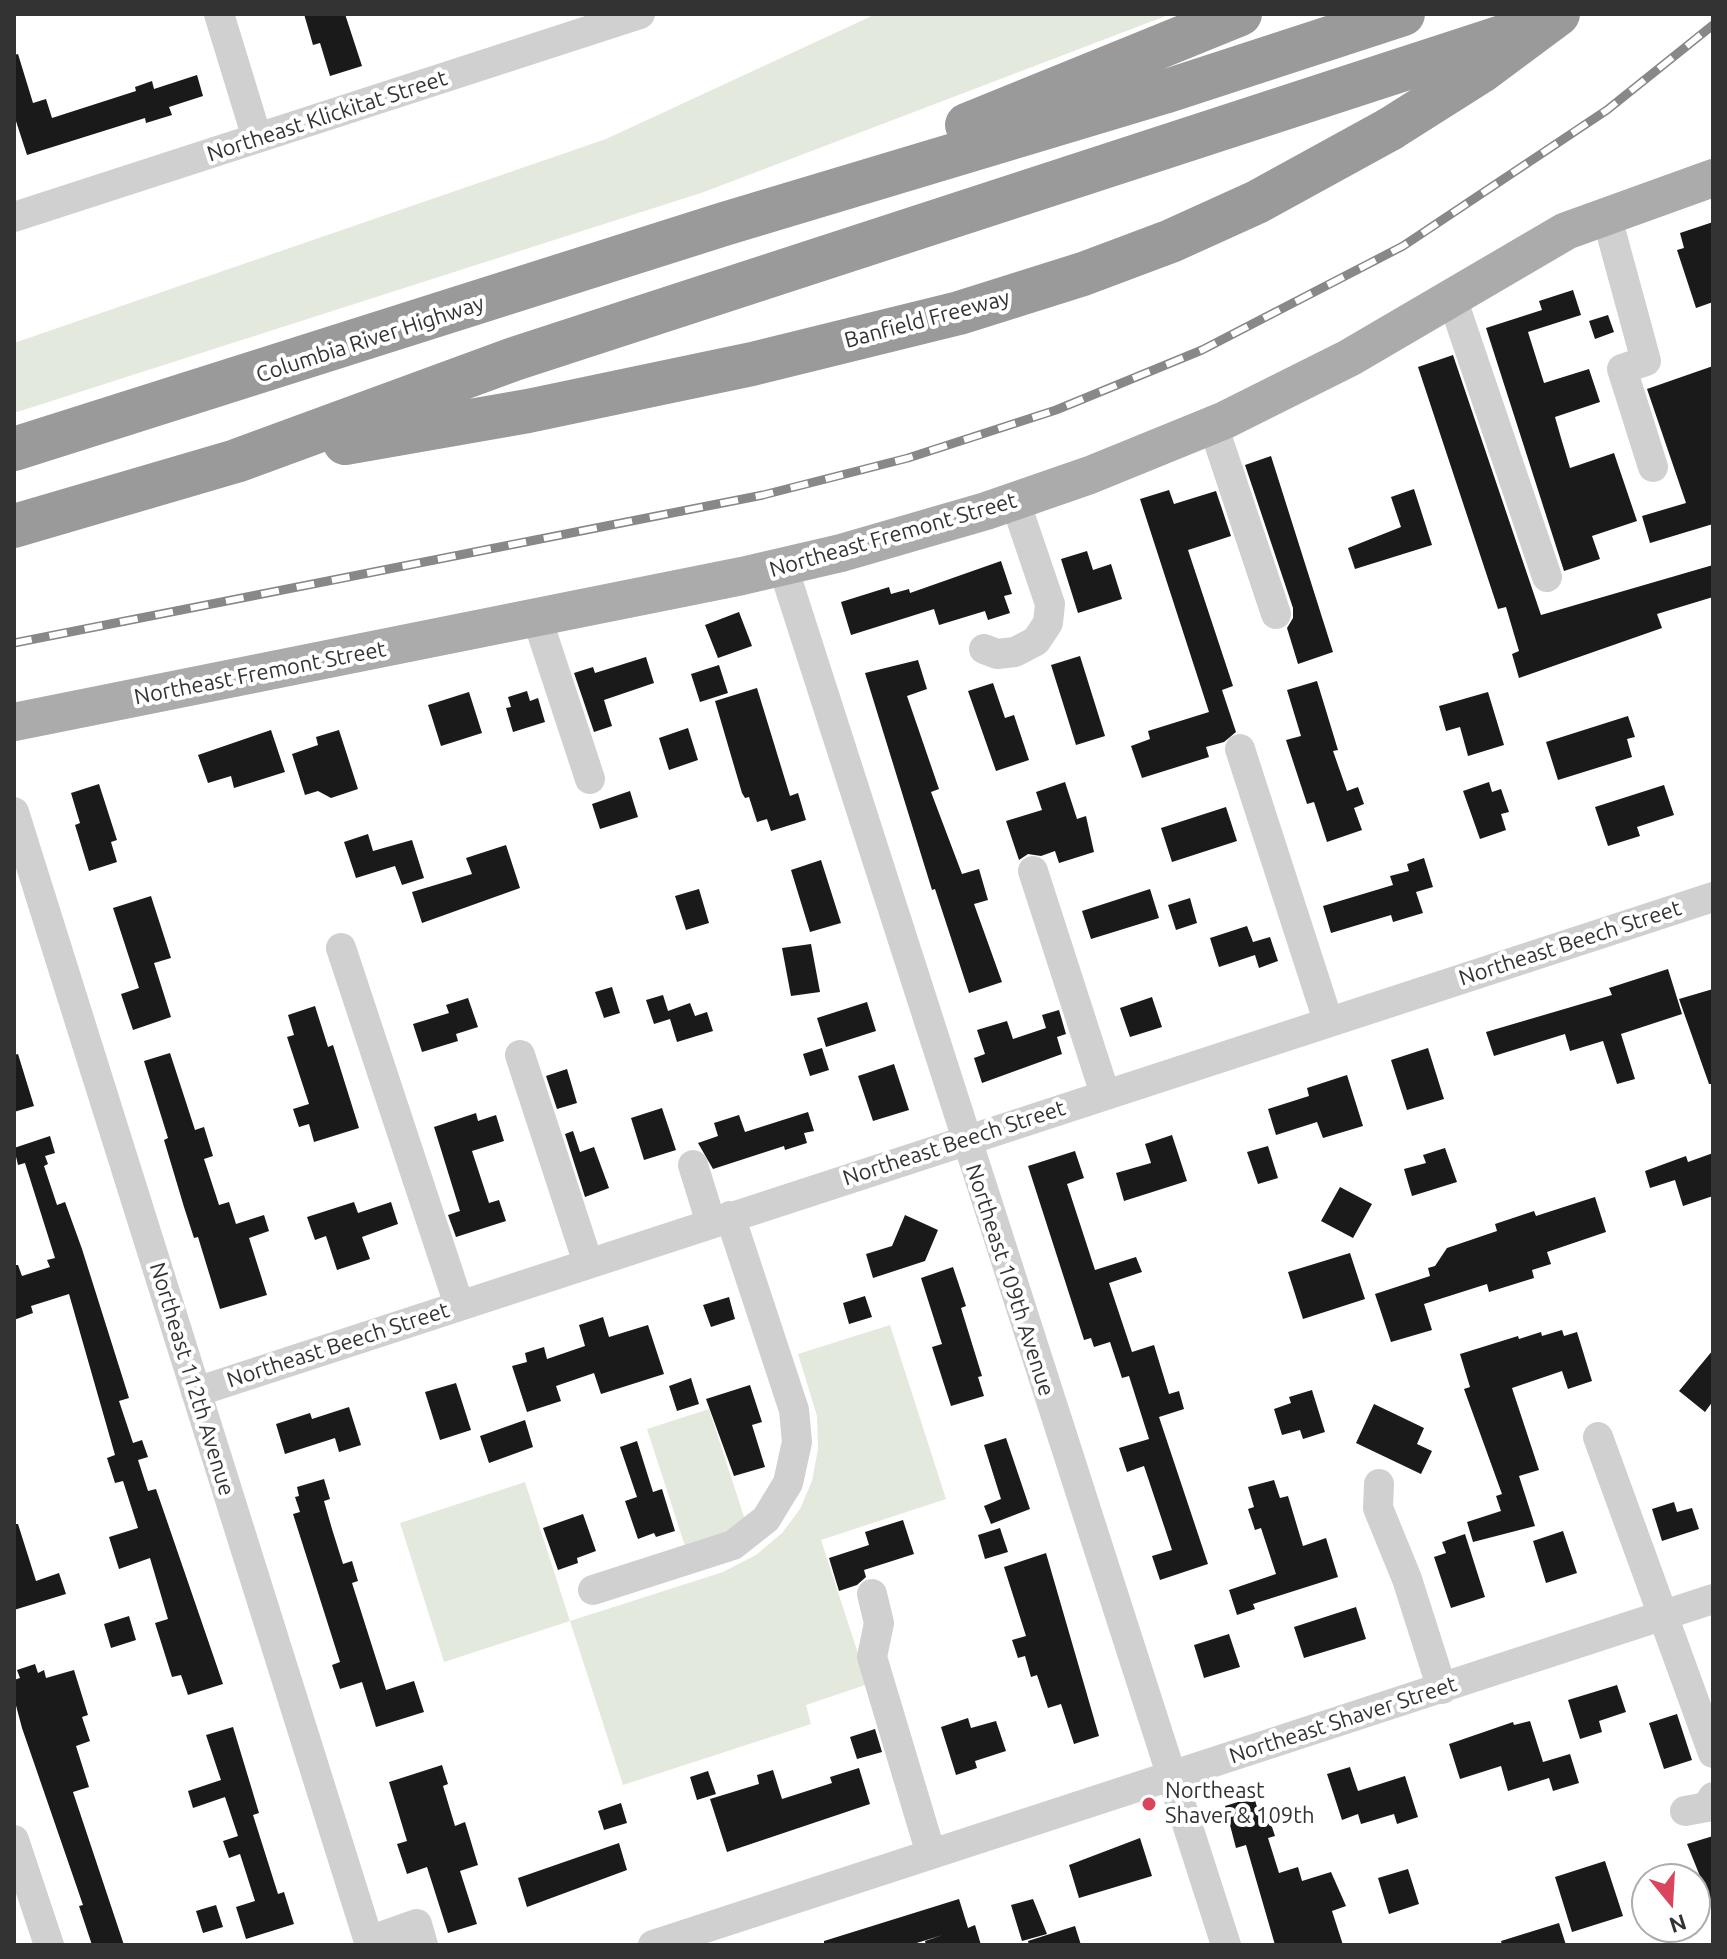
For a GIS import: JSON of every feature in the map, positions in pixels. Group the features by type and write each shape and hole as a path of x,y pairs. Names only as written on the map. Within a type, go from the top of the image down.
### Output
{"highway":[{"path":"724,224 1240,14"},
{"path":"724,224 1164,92 1403,14"},
{"name":"Banfield Freeway","path":"236,461 528,411 752,364 959,313 1083,274 1171,241 1257,202 1390,129 1480,72 1558,14"},
{"path":"14,526 236,461 528,354 1573,14"},
{"name":"Columbia River Highway","path":"14,449 724,224"}],"main road":[{"name":"Northeast Fremont Street","path":"14,722 783,567 937,526 1015,501 1213,425 1312,378 1538,246 1606,214 1713,178"}],"street":[{"path":"219,14 257,138"},
{"name":"Northeast Klickitat Street","path":"14,217 640,14"},
{"path":"1606,214 1646,361 1622,369 1653,467"},
{"path":"1452,298 1547,577"},
{"path":"1213,425 1276,614"},
{"path":"984,649 997,654 1015,652 1036,641 1048,623 1050,604 1015,501"},
{"name":"Northeast 109th Avenue","path":"783,567 964,1140 1226,1945"},
{"path":"537,618 590,779"},
{"path":"1240,749 1328,1021"},
{"name":"Northeast 112th Avenue","path":"14,812 24,878 196,1392 370,1943"},
{"path":"1033,871 1105,1094"},
{"name":"Northeast Beech Street","path":"196,1392 1713,897"},
{"path":"341,948 459,1305"},
{"path":"520,1055 588,1263"},
{"path":"593,1590 733,1545 766,1519 788,1483 797,1442 794,1410 720,1220 693,1165"},
{"path":"1598,1437 1660,1616 1679,1657 1713,1753"},
{"path":"1379,1484 1378,1508 1407,1579 1442,1689"},
{"path":"872,1594 879,1623 872,1657 931,1854"},
{"name":"Northeast Shaver Street","path":"653,1945 1713,1599"},
{"path":"1685,1811 1707,1807 1713,1797"},
{"path":"14,1840 49,1945"},
{"path":"370,1943 417,1924 423,1945"}],"shaded area":[{"path":"876,14 1171,14 704,192 14,413 14,343 606,139"},
{"path":"890,1325 946,1499 821,1540 868,1684 806,1705 811,1724 623,1785 570,1621 723,1572 756,1555 782,1533 800,1509 812,1481 818,1449 817,1416 798,1354"},
{"path":"709,1409 745,1520 723,1534 685,1546 647,1429"},
{"path":"525,1482 570,1621 444,1662 400,1523"}],"building":[{"path":"304,14 345,14 362,66 330,76 320,43 313,45"},
{"path":"18,54 33,103 46,99 52,118 136,91 135,87 152,81 154,89 197,75 203,96 169,107 172,115 146,123 145,118 27,155 14,115 14,55"},
{"path":"1713,222 1713,302 1696,308 1677,250 1684,248 1680,233"},
{"path":"1573,290 1581,315 1528,332 1544,383 1589,369 1600,402 1555,417 1570,468 1614,453 1637,521 1592,536 1600,559 1564,571 1486,328 1542,310 1539,301"},
{"path":"1608,315 1614,332 1595,339 1589,321"},
{"path":"1453,355 1541,615 1713,565 1713,597 1657,614 1662,628 1519,678 1512,654 1519,651 1506,607 1498,609 1418,367"},
{"path":"1713,366 1713,524 1650,543 1642,516 1686,503 1647,389"},
{"path":"1271,456 1333,652 1298,664 1287,628 1293,618 1293,608 1245,465"},
{"path":"1414,489 1432,545 1355,569 1348,548 1401,527 1391,497"},
{"path":"1169,490 1174,504 1216,491 1231,536 1188,550 1233,686 1222,690 1236,732 1224,742 1206,747 1209,757 1142,778 1131,746 1150,739 1148,731 1209,712 1140,499"},
{"path":"1087,551 1093,570 1111,564 1122,599 1078,613 1061,559"},
{"path":"1001,561 1012,594 1004,596 1010,613 988,620 985,611 939,625 934,609 851,635 841,602 889,587 891,594 909,589 910,593"},
{"path":"739,612 752,646 718,658 705,625"},
{"path":"1080,656 1105,736 1076,745 1051,665"},
{"path":"646,657 654,683 604,700 612,726 594,732 574,673 593,667 595,673"},
{"path":"918,660 927,689 907,696 939,789 931,792 962,874 979,869 988,900 974,904 1002,982 969,993 935,889 932,890 865,673"},
{"path":"719,665 728,693 700,702 691,674"},
{"path":"1317,681 1338,750 1333,751 1347,791 1358,787 1364,804 1354,808 1362,830 1327,842 1314,802 1307,804 1286,740 1301,736 1287,690"},
{"path":"993,683 1005,718 1014,715 1029,760 996,771 968,691"},
{"path":"757,688 790,796 798,793 806,820 771,831 767,819 757,822 749,797 745,798 742,793 715,701"},
{"path":"527,691 530,701 538,698 545,722 513,732 506,708 511,707 508,697"},
{"path":"469,692 482,733 441,746 428,705"},
{"path":"1488,692 1504,745 1468,756 1460,727 1446,731 1439,706"},
{"path":"1628,716 1635,737 1627,739 1632,757 1558,780 1546,742"},
{"path":"688,728 698,760 669,770 659,738"},
{"path":"271,730 285,772 234,788 231,776 208,783 198,755"},
{"path":"339,730 358,789 331,798 318,791 305,795 292,754 318,745 316,737"},
{"path":"1065,782 1077,819 1086,816 1094,852 1059,863 1055,851 1041,856 1028,854 1019,860 1006,821 1042,810 1036,792"},
{"path":"1489,782 1492,792 1501,789 1509,812 1501,814 1506,830 1480,839 1463,791"},
{"path":"99,784 117,840 111,842 117,862 89,871 75,825 80,823 71,793"},
{"path":"1664,785 1674,815 1637,827 1640,836 1608,846 1595,807"},
{"path":"630,791 638,817 600,829 592,804"},
{"path":"1226,807 1237,841 1172,862 1161,828"},
{"path":"368,834 373,851 412,840 424,878 402,885 395,866 356,878 344,842"},
{"path":"506,845 520,888 422,923 412,892 472,874 466,858"},
{"path":"1424,858 1433,887 1416,892 1423,913 1393,922 1391,915 1331,933 1323,906 1393,885 1390,876 1409,871 1407,864"},
{"path":"821,860 841,923 810,932 791,870"},
{"path":"699,889 709,923 686,930 675,896"},
{"path":"1150,889 1159,918 1091,939 1082,911"},
{"path":"151,896 171,958 154,963 171,1017 133,1030 121,994 139,988 113,908"},
{"path":"1190,898 1197,923 1176,930 1168,905"},
{"path":"1247,926 1253,942 1270,937 1278,961 1259,968 1255,955 1219,967 1210,938"},
{"path":"811,944 820,992 791,996 782,948"},
{"path":"1668,969 1682,1014 1621,1034 1635,1079 1617,1084 1603,1041 1570,1051 1565,1034 1494,1056 1486,1032 1612,995 1609,988"},
{"path":"612,987 620,1013 604,1018 595,992"},
{"path":"1713,989 1713,1084 1709,1084 1679,999"},
{"path":"663,995 668,1011 690,1003 695,1016 707,1012 713,1031 677,1042 670,1019 654,1024 646,1000"},
{"path":"1152,997 1162,1027 1130,1037 1120,1008"},
{"path":"468,998 478,1027 456,1034 458,1041 422,1052 413,1024 449,1013 446,1005"},
{"path":"867,1002 876,1031 826,1047 817,1018"},
{"path":"315,1006 328,1047 333,1045 359,1128 314,1142 309,1124 299,1127 293,1109 309,1104 287,1037 294,1035 288,1015"},
{"path":"1059,1010 1066,1034 1057,1037 1062,1054 982,1083 974,1058 985,1054 977,1030 1007,1021 1013,1039 1046,1028 1042,1015"},
{"path":"822,1048 829,1070 810,1076 803,1054"},
{"path":"1428,1048 1444,1099 1407,1110 1391,1060"},
{"path":"170,1053 195,1130 204,1127 213,1156 204,1159 219,1205 229,1202 236,1224 264,1215 269,1231 249,1238 267,1295 220,1309 198,1237 194,1238 184,1207 164,1140 168,1138 144,1061"},
{"path":"18,1054 34,1106 14,1112 14,1055"},
{"path":"894,1064 909,1110 873,1121 858,1076"},
{"path":"567,1069 577,1103 557,1109 546,1076"},
{"path":"1347,1075 1363,1126 1323,1138 1317,1122 1276,1135 1268,1109 1309,1096 1307,1088"},
{"path":"662,1108 676,1150 644,1160 631,1118"},
{"path":"808,1112 814,1131 804,1133 807,1143 785,1150 784,1146 713,1169 698,1143 718,1136 714,1123 739,1115 745,1132"},
{"path":"476,1113 478,1121 496,1115 504,1141 472,1151 489,1203 499,1200 506,1221 456,1237 448,1215 460,1211 434,1127"},
{"path":"573,1131 580,1152 594,1147 609,1188 585,1197 565,1134"},
{"path":"1172,1135 1187,1181 1124,1201 1116,1173 1151,1163 1145,1144"},
{"path":"50,1136 55,1153 45,1156 48,1164 44,1166 57,1205 65,1202 82,1249 129,1398 119,1401 133,1443 142,1440 148,1457 138,1460 148,1491 156,1489 223,1684 188,1695 181,1675 172,1677 155,1623 168,1619 150,1558 119,1569 109,1537 138,1528 123,1481 115,1483 107,1458 115,1455 69,1294 31,1306 33,1313 14,1320 14,1265 18,1265 22,1276 50,1267 47,1260 55,1258 25,1163 18,1165 14,1148"},
{"path":"1268,1146 1278,1178 1258,1184 1247,1152"},
{"path":"1445,1148 1457,1182 1412,1196 1404,1169 1426,1163 1423,1155"},
{"path":"1075,1151 1084,1178 1067,1184 1095,1270 1136,1257 1142,1272 1109,1283 1132,1352 1154,1345 1169,1394 1179,1391 1184,1409 1159,1417 1208,1564 1160,1580 1152,1556 1172,1550 1144,1466 1127,1472 1119,1448 1149,1439 1129,1376 1122,1378 1110,1342 1094,1347 1091,1338 1084,1340 1028,1166"},
{"path":"1713,1153 1713,1196 1683,1206 1675,1180 1650,1188 1645,1171 1686,1156 1688,1162"},
{"path":"1340,1187 1372,1204 1353,1238 1321,1221"},
{"path":"1595,1197 1606,1232 1547,1252 1551,1264 1532,1270 1534,1278 1489,1292 1487,1284 1424,1304 1432,1330 1391,1342 1375,1294 1430,1276 1428,1268 1435,1266 1447,1248 1497,1231 1495,1224 1534,1211 1536,1216"},
{"path":"354,1202 358,1213 391,1202 398,1224 362,1237 370,1259 337,1270 326,1236 315,1240 307,1217"},
{"path":"905,1215 938,1230 925,1261 873,1278 866,1254 892,1246"},
{"path":"1350,1253 1365,1299 1303,1319 1288,1272"},
{"path":"953,1267 966,1306 961,1308 982,1376 978,1377 984,1396 951,1406 932,1347 942,1344 921,1278"},
{"path":"865,1296 872,1317 849,1324 843,1303"},
{"path":"729,1297 735,1319 711,1327 703,1305"},
{"path":"603,1317 609,1337 648,1325 664,1374 601,1394 594,1373 556,1386 561,1401 527,1412 512,1366 527,1362 525,1353 544,1347 547,1359 585,1346 579,1325"},
{"path":"1562,1330 1564,1336 1577,1332 1592,1381 1568,1389 1562,1371 1512,1388 1539,1470 1519,1476 1535,1526 1473,1542 1467,1522 1501,1511 1496,1496 1502,1494 1464,1389 1470,1387 1460,1354 1518,1336 1519,1339 1541,1332 1542,1336"},
{"path":"1713,1350 1713,1401 1705,1412 1679,1391"},
{"path":"691,1378 699,1404 677,1411 669,1386"},
{"path":"456,1383 471,1430 440,1440 425,1392"},
{"path":"750,1385 762,1422 752,1425 765,1467 734,1476 706,1399"},
{"path":"1312,1390 1325,1432 1303,1439 1300,1430 1282,1435 1274,1409 1291,1403 1289,1397"},
{"path":"1374,1404 1424,1428 1417,1444 1432,1451 1421,1474 1356,1443"},
{"path":"349,1407 361,1445 339,1452 335,1438 285,1454 276,1424 310,1413 312,1419"},
{"path":"525,1420 533,1447 489,1463 480,1436"},
{"path":"1006,1438 1030,1509 991,1524 984,1506 1001,1499 984,1445"},
{"path":"637,1441 653,1492 662,1489 675,1531 656,1537 654,1533 638,1539 625,1501 637,1497 620,1447"},
{"path":"324,1479 330,1499 324,1501 332,1529 343,1564 352,1561 358,1581 352,1583 386,1690 414,1681 424,1712 376,1727 362,1682 340,1689 332,1665 340,1662 293,1514 300,1512 295,1497 299,1496 297,1487"},
{"path":"1274,1480 1280,1498 1288,1496 1303,1546 1326,1538 1338,1577 1253,1604 1255,1609 1237,1615 1229,1590 1276,1574 1261,1528 1255,1530 1248,1509 1254,1507 1248,1487"},
{"path":"1674,1502 1677,1512 1692,1508 1699,1529 1662,1541 1652,1509"},
{"path":"583,1514 596,1551 577,1558 578,1563 558,1570 543,1528"},
{"path":"903,1520 914,1554 864,1570 866,1577 857,1585 839,1591 829,1558 869,1545 865,1532"},
{"path":"14,1524 18,1524 36,1581 59,1573 66,1594 14,1610"},
{"path":"1000,1528 1008,1552 985,1559 978,1535"},
{"path":"1563,1531 1577,1573 1546,1583 1533,1541"},
{"path":"1465,1534 1485,1597 1451,1608 1434,1557 1446,1553 1442,1542"},
{"path":"1046,1553 1099,1736 1074,1744 1061,1704 1048,1708 1037,1675 1031,1677 1025,1656 1018,1658 1012,1640 1026,1636 1004,1567"},
{"path":"1356,1607 1366,1639 1304,1658 1294,1627"},
{"path":"129,1616 136,1640 111,1648 104,1624"},
{"path":"1229,1634 1240,1667 1204,1678 1194,1645"},
{"path":"35,1664 38,1673 44,1670 46,1678 74,1670 88,1715 82,1717 90,1741 76,1746 89,1787 73,1792 124,1945 92,1945 79,1906 83,1905 22,1728 14,1698 14,1680 20,1678 17,1670"},
{"path":"1617,1685 1626,1712 1599,1721 1602,1732 1580,1739 1568,1700"},
{"path":"1677,1714 1692,1760 1664,1769 1649,1723"},
{"path":"968,1718 971,1728 996,1721 1006,1751 975,1761 977,1768 956,1775 941,1727"},
{"path":"1530,1721 1543,1762 1570,1754 1579,1783 1553,1791 1549,1778 1508,1791 1501,1766 1460,1779 1449,1744 1513,1722 1514,1725"},
{"path":"233,1727 259,1813 253,1815 278,1894 284,1892 294,1924 246,1939 236,1907 255,1901 240,1854 229,1858 223,1841 238,1836 225,1797 193,1808 188,1791 221,1780 206,1735"},
{"path":"875,1729 882,1752 857,1759 850,1737"},
{"path":"442,1765 448,1784 443,1786 455,1826 465,1822 478,1865 460,1871 477,1924 448,1933 427,1867 407,1874 397,1844 407,1841 389,1782"},
{"path":"1350,1767 1358,1791 1405,1776 1418,1817 1397,1824 1394,1814 1361,1824 1358,1814 1342,1820 1327,1774"},
{"path":"859,1768 870,1804 727,1852 710,1799 759,1784 757,1775 773,1770 782,1799 832,1783 830,1777"},
{"path":"708,1771 716,1794 697,1800 690,1777"},
{"path":"1254,1797 1261,1820 1269,1818 1275,1836 1268,1838 1279,1873 1298,1867 1302,1881 1331,1872 1346,1906 1332,1911 1343,1945 1275,1945 1246,1845 1236,1848 1225,1806"},
{"path":"621,1803 627,1823 604,1830 598,1811"},
{"path":"1713,1836 1713,1906 1711,1863 1695,1863 1687,1844"},
{"path":"1140,1838 1152,1876 1079,1898 1069,1865"},
{"path":"619,1843 627,1870 527,1907 518,1878"},
{"path":"1605,1861 1623,1916 1572,1932 1555,1877"},
{"path":"1408,1869 1419,1904 1389,1914 1378,1878"},
{"path":"959,1899 968,1928 975,1925 981,1945 926,1945 925,1941 943,1935 910,1945 824,1945 824,1941"},
{"path":"1033,1899 1047,1934 1022,1941 1011,1905"},
{"path":"216,1905 223,1927 203,1933 196,1911"},
{"path":"1559,1923 1566,1945 1502,1945 1501,1941"},
{"path":"1075,1926 1081,1945 1029,1945 1028,1941"}],"railway":[{"path":"14,643 763,495 908,458 1056,410 1202,350 1403,246 1607,110 1713,25"}],"place":[{"name":"Northeast Shaver & 109th","path":"1149,1804"}]}
